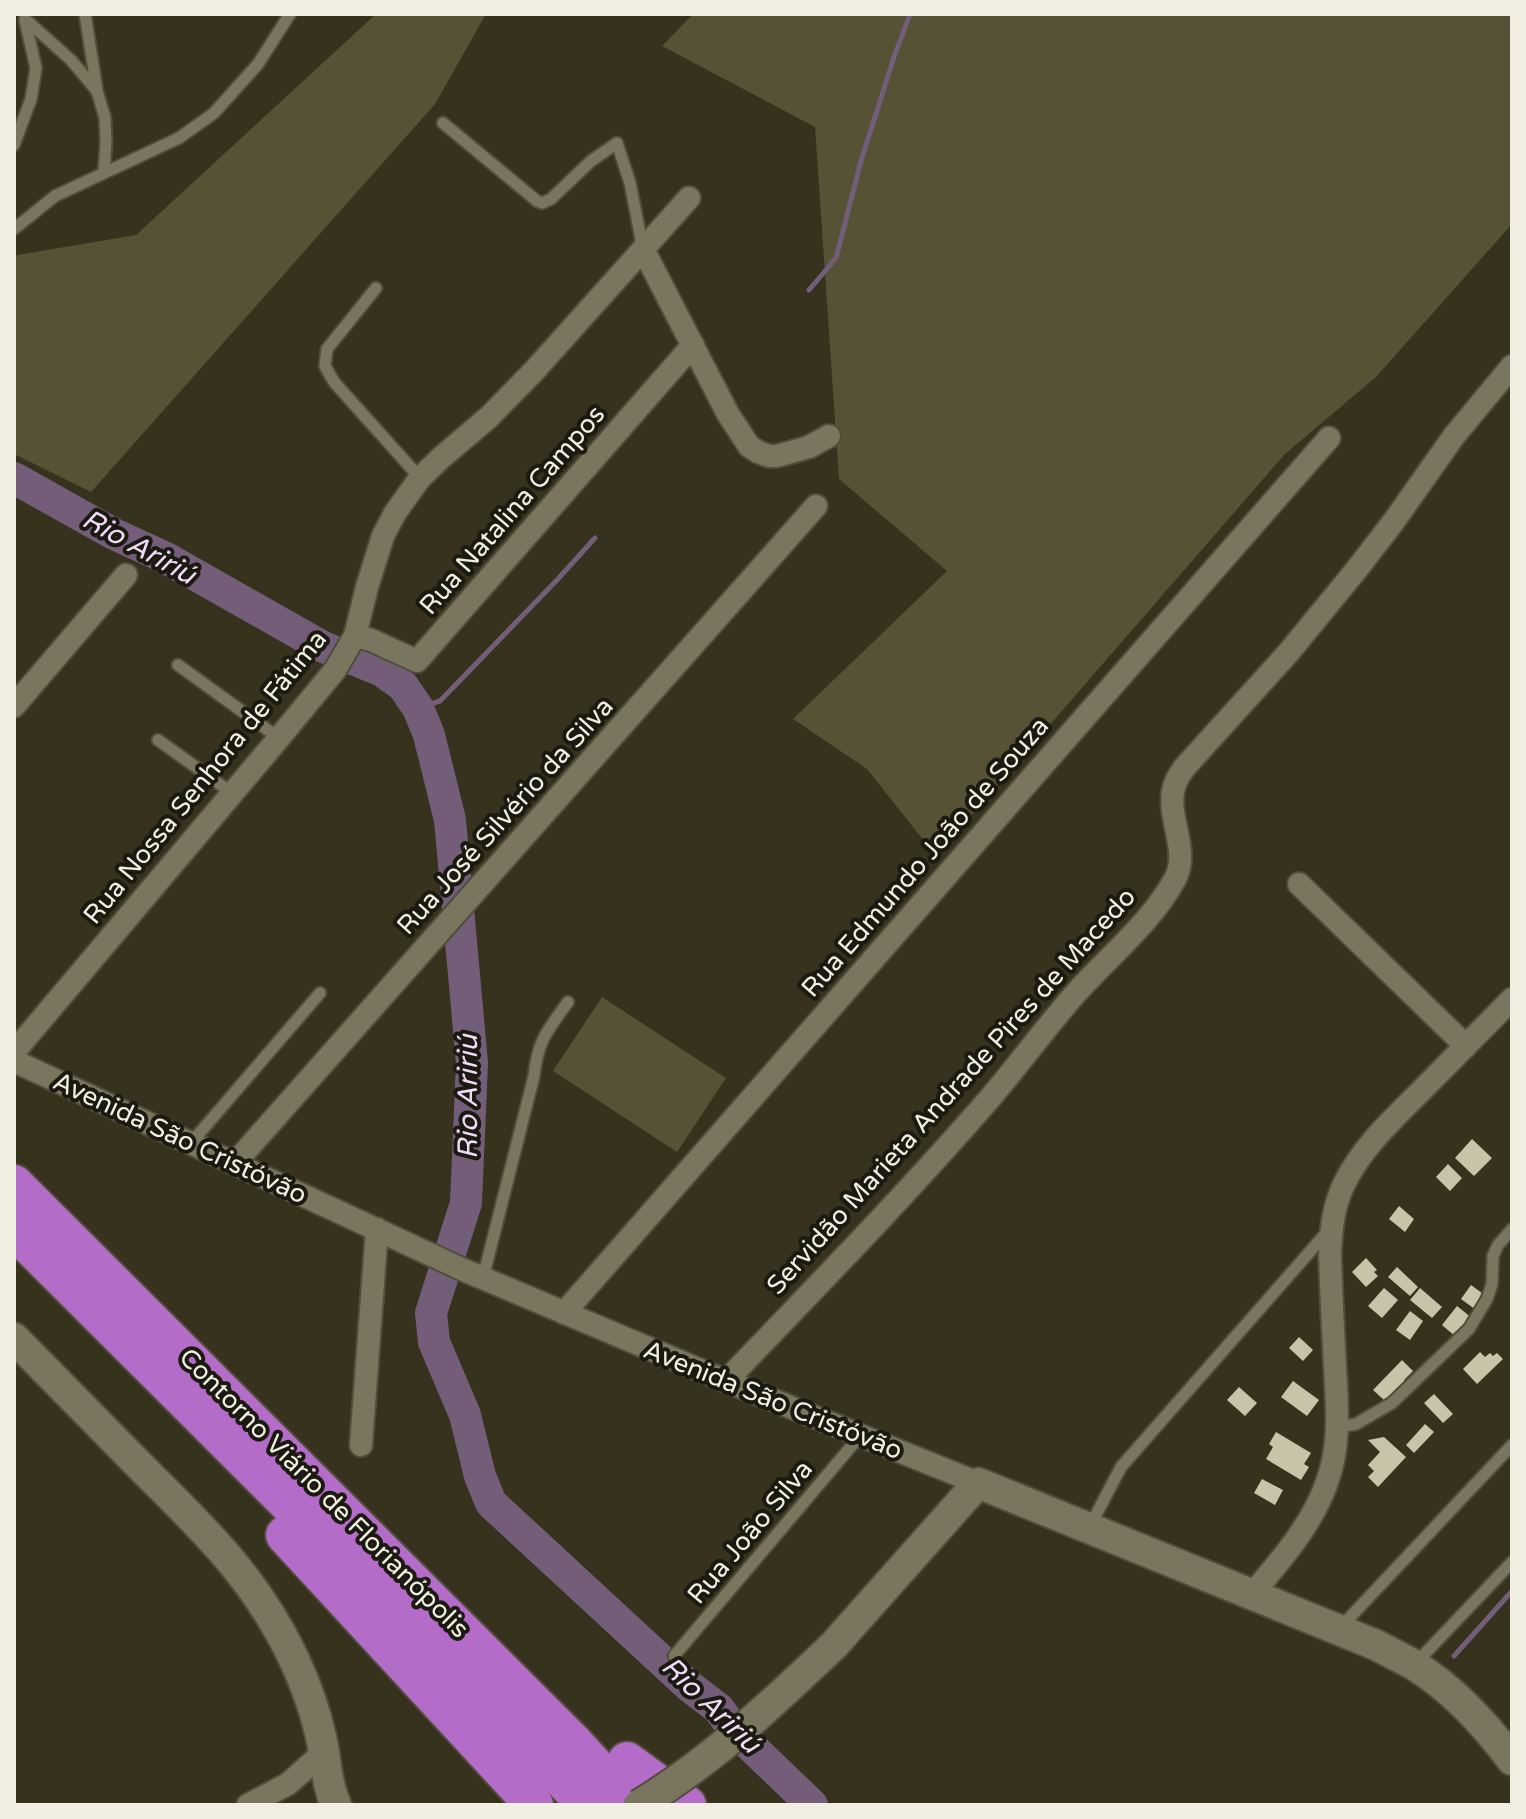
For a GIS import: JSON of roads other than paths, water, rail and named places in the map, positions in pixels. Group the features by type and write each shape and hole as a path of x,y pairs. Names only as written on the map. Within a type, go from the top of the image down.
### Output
{"highway":[{"name":"Contorno Viário de Florianópolis","path":"14,1184 575,1744 631,1805"},
{"name":"Contorno Viário de Florianópolis","path":"14,1230 587,1805"},
{"path":"175,1390 203,1434 287,1537 534,1805"},
{"path":"434,1604 627,1761 687,1805"},
{"path":"627,1761 663,1805"}],"main road":[{"path":"14,1338 210,1536 245,1576 293,1657 316,1719 329,1786 336,1805"},
{"name":"Avenida São Cristóvão","path":"978,1483 1376,1645 1414,1665 1447,1689 1508,1747"},
{"path":"639,1805 726,1744 834,1645 978,1483"}],"street":[{"name":"Rua Nossa Senhora de Fátima","path":"14,1052 335,670 352,641 383,536 420,478 489,417 534,371 689,198"},
{"path":"643,249 749,446 769,456 791,453 829,436"},
{"name":"Rua Natalina Campos","path":"352,641 379,643 417,661 693,345"},
{"name":"Servidão Marieta Andrade Pires de Macedo","path":"726,1381 909,1188 1157,904 1175,880 1179,869 1181,858 1172,798 1175,784 1184,768 1289,652 1357,569 1454,436 1512,366"},
{"name":"Rua Edmundo João de Souza","path":"564,1313 1329,438"},
{"name":"Rua José Silvério da Silva","path":"235,1163 816,506"},
{"path":"14,706 126,575"},
{"path":"1299,884 1466,1046"},
{"path":"1252,1594 1289,1550 1318,1504 1334,1461 1338,1427 1330,1255 1331,1228 1344,1185 1359,1158 1379,1134 1512,999"},
{"name":"Avenida São Cristóvão","path":"14,1061 564,1313 978,1483"},
{"path":"361,1445 377,1229"},
{"path":"248,1805 288,1784 324,1752"}],"lane":[{"path":"85,14 97,91 105,118 104,172"},
{"path":"14,229 55,196 179,138 214,113 258,64 290,14"},
{"path":"22,17 71,60 97,91"},
{"path":"14,145 31,99 36,68 22,17"},
{"path":"443,123 542,203 551,199 591,161 617,143 630,183 643,249"},
{"path":"376,288 327,349 325,366 334,382 420,478"},
{"path":"178,665 279,738"},
{"path":"158,740 232,793"},
{"path":"191,1143 320,993"},
{"path":"475,1274 534,1076 536,1055 542,1039 568,1002"},
{"path":"1089,1528 1121,1467 1331,1228"},
{"path":"1338,1427 1356,1424 1392,1403 1469,1329 1492,1284 1493,1256 1512,1229"},
{"name":"Rua João Silva","path":"674,1656 860,1436"},
{"path":"1339,1629 1512,1445"},
{"path":"1414,1665 1512,1562"}],"waterway":[{"path":"809,290 836,258 861,161 910,14"},
{"name":"Rio Aririú","path":"14,478 114,534 166,558 321,646 382,671 403,686 418,708 429,735 450,820 472,1063 466,1203 431,1313 434,1342 465,1415 480,1476 491,1503 689,1686 719,1709 733,1729 812,1805"},
{"path":"418,708 440,701 595,538"},
{"path":"1454,1656 1512,1591"}]}
